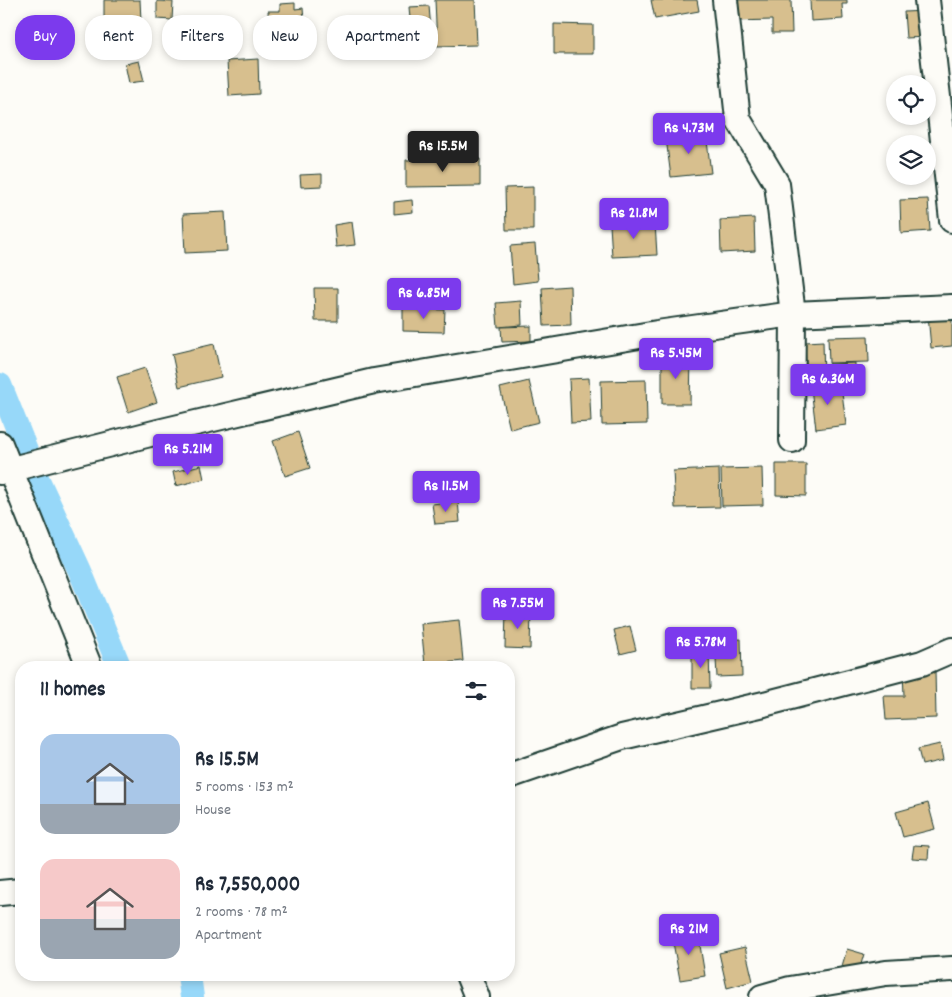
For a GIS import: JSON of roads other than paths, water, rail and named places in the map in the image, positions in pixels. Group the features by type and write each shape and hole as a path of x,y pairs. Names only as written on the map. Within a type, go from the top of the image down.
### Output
{"street":[{"path":"726,0 738,119 777,184 793,314 792,440"},
{"path":"927,0 952,220"},
{"path":"12,469 374,381 657,333 793,314 952,307"},
{"path":"0,444 12,469 87,661"},
{"path":"515,774 622,737 764,704 922,663 952,650"},
{"path":"0,893 15,892"},
{"path":"762,997 790,990 886,973 952,968"},
{"path":"470,981 477,997"}],"waterway":[{"path":"0,385 38,480 80,571 117,661"},
{"path":"190,981 192,997"}]}
